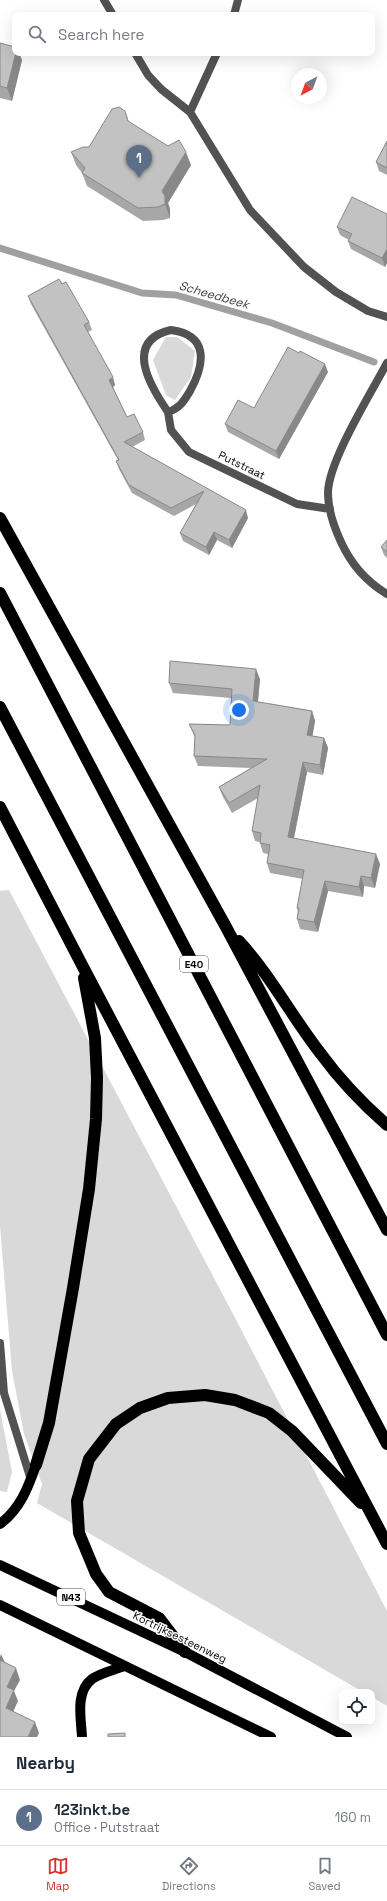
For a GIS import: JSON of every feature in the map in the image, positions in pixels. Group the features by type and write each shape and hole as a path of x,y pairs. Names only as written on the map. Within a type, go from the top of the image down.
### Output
{"highway":[{"path":"0,518 226,927 387,1230"},
{"name":"E40","path":"0,593 387,1335"},
{"path":"0,707 387,1444"},
{"path":"0,807 387,1544"},
{"path":"226,927 260,964 321,1055 364,1105 387,1126"},
{"path":"36,1465 49,1423 73,1288 89,1189 96,1119 97,1078 95,1038 82,965"},
{"path":"185,1652 159,1618 110,1592 96,1574 79,1533 77,1501 90,1459 116,1424 140,1408 168,1398 205,1395 235,1400 269,1413 292,1431 371,1514"}],"main road":[{"path":"0,1524 12,1515 24,1497 36,1465"},
{"name":"Kortrijksesteenweg","path":"0,1565 185,1652 347,1737"},
{"path":"0,1605 272,1737"},
{"path":"82,1737 80,1703 83,1690 92,1678 124,1666"}],"street":[{"path":"104,0 111,12"},
{"path":"235,12 238,0"},
{"path":"137,56 148,75 160,89 190,112 250,210 304,267 336,292 368,312 387,317"},
{"path":"190,112 216,56"},
{"name":"Putstraat","path":"168,412 178,409 184,402 196,381 202,359 197,343 190,336 181,331 171,330 154,336 144,351 143,361 155,393 168,412 171,430 189,452 297,504 330,509"},
{"path":"387,363 332,471 328,492 335,530 355,565 369,581 387,594"},
{"path":"0,1343 4,1393 31,1480"}],"shaded area":[{"path":"166,337 177,337 195,351 191,377 175,400 166,395 153,360"},
{"path":"9,890 232,1312 387,1611 387,1706 375,1699 375,1689 358,1689 37,1503 42,1484 24,1434 12,1371 0,1226 0,891"},
{"path":"0,1409 12,1472 7,1492 0,1491"}],"building":[{"path":"0,43 12,46 12,56 15,56 7,88 0,86"},
{"path":"119,107 125,111 128,121 168,146 179,140 186,152 162,191 165,196 165,204 158,207 138,208 82,173 85,168 71,152 83,147 89,147 112,109"},
{"path":"387,141 387,168 376,162"},
{"path":"352,197 387,214 387,249 382,258 348,241 352,234 337,227"},
{"path":"59,279 62,284 66,282 89,322 84,325 113,377 109,380 127,417 134,414 143,432 124,442 246,510 229,540 214,532 206,547 180,533 204,491 171,508 129,485 116,461 119,460 28,296"},
{"path":"288,347 299,353 300,351 325,364 276,451 225,424 238,400 254,408"},
{"path":"387,540 387,552 381,547"},
{"path":"170,661 256,669 253,701 312,711 307,735 324,738 320,765 303,762 288,837 376,854 371,878 361,876 359,887 325,881 314,922 297,919 299,908 297,908 304,870 267,863 270,845 260,843 261,833 252,831 260,785 229,803 219,787 267,759 194,756 195,735 189,724 230,725 232,689 169,683"},
{"path":"0,1660 16,1668 7,1687 14,1690 6,1708 35,1722 28,1737 0,1737"},
{"path":"125,1733 125,1737 108,1737 108,1734"}],"waterway":[{"name":"Scheedbeek","path":"0,248 142,293 176,295 272,323 374,362"}],"place":[{"name":"123inkt.be","path":"139,178"}]}
